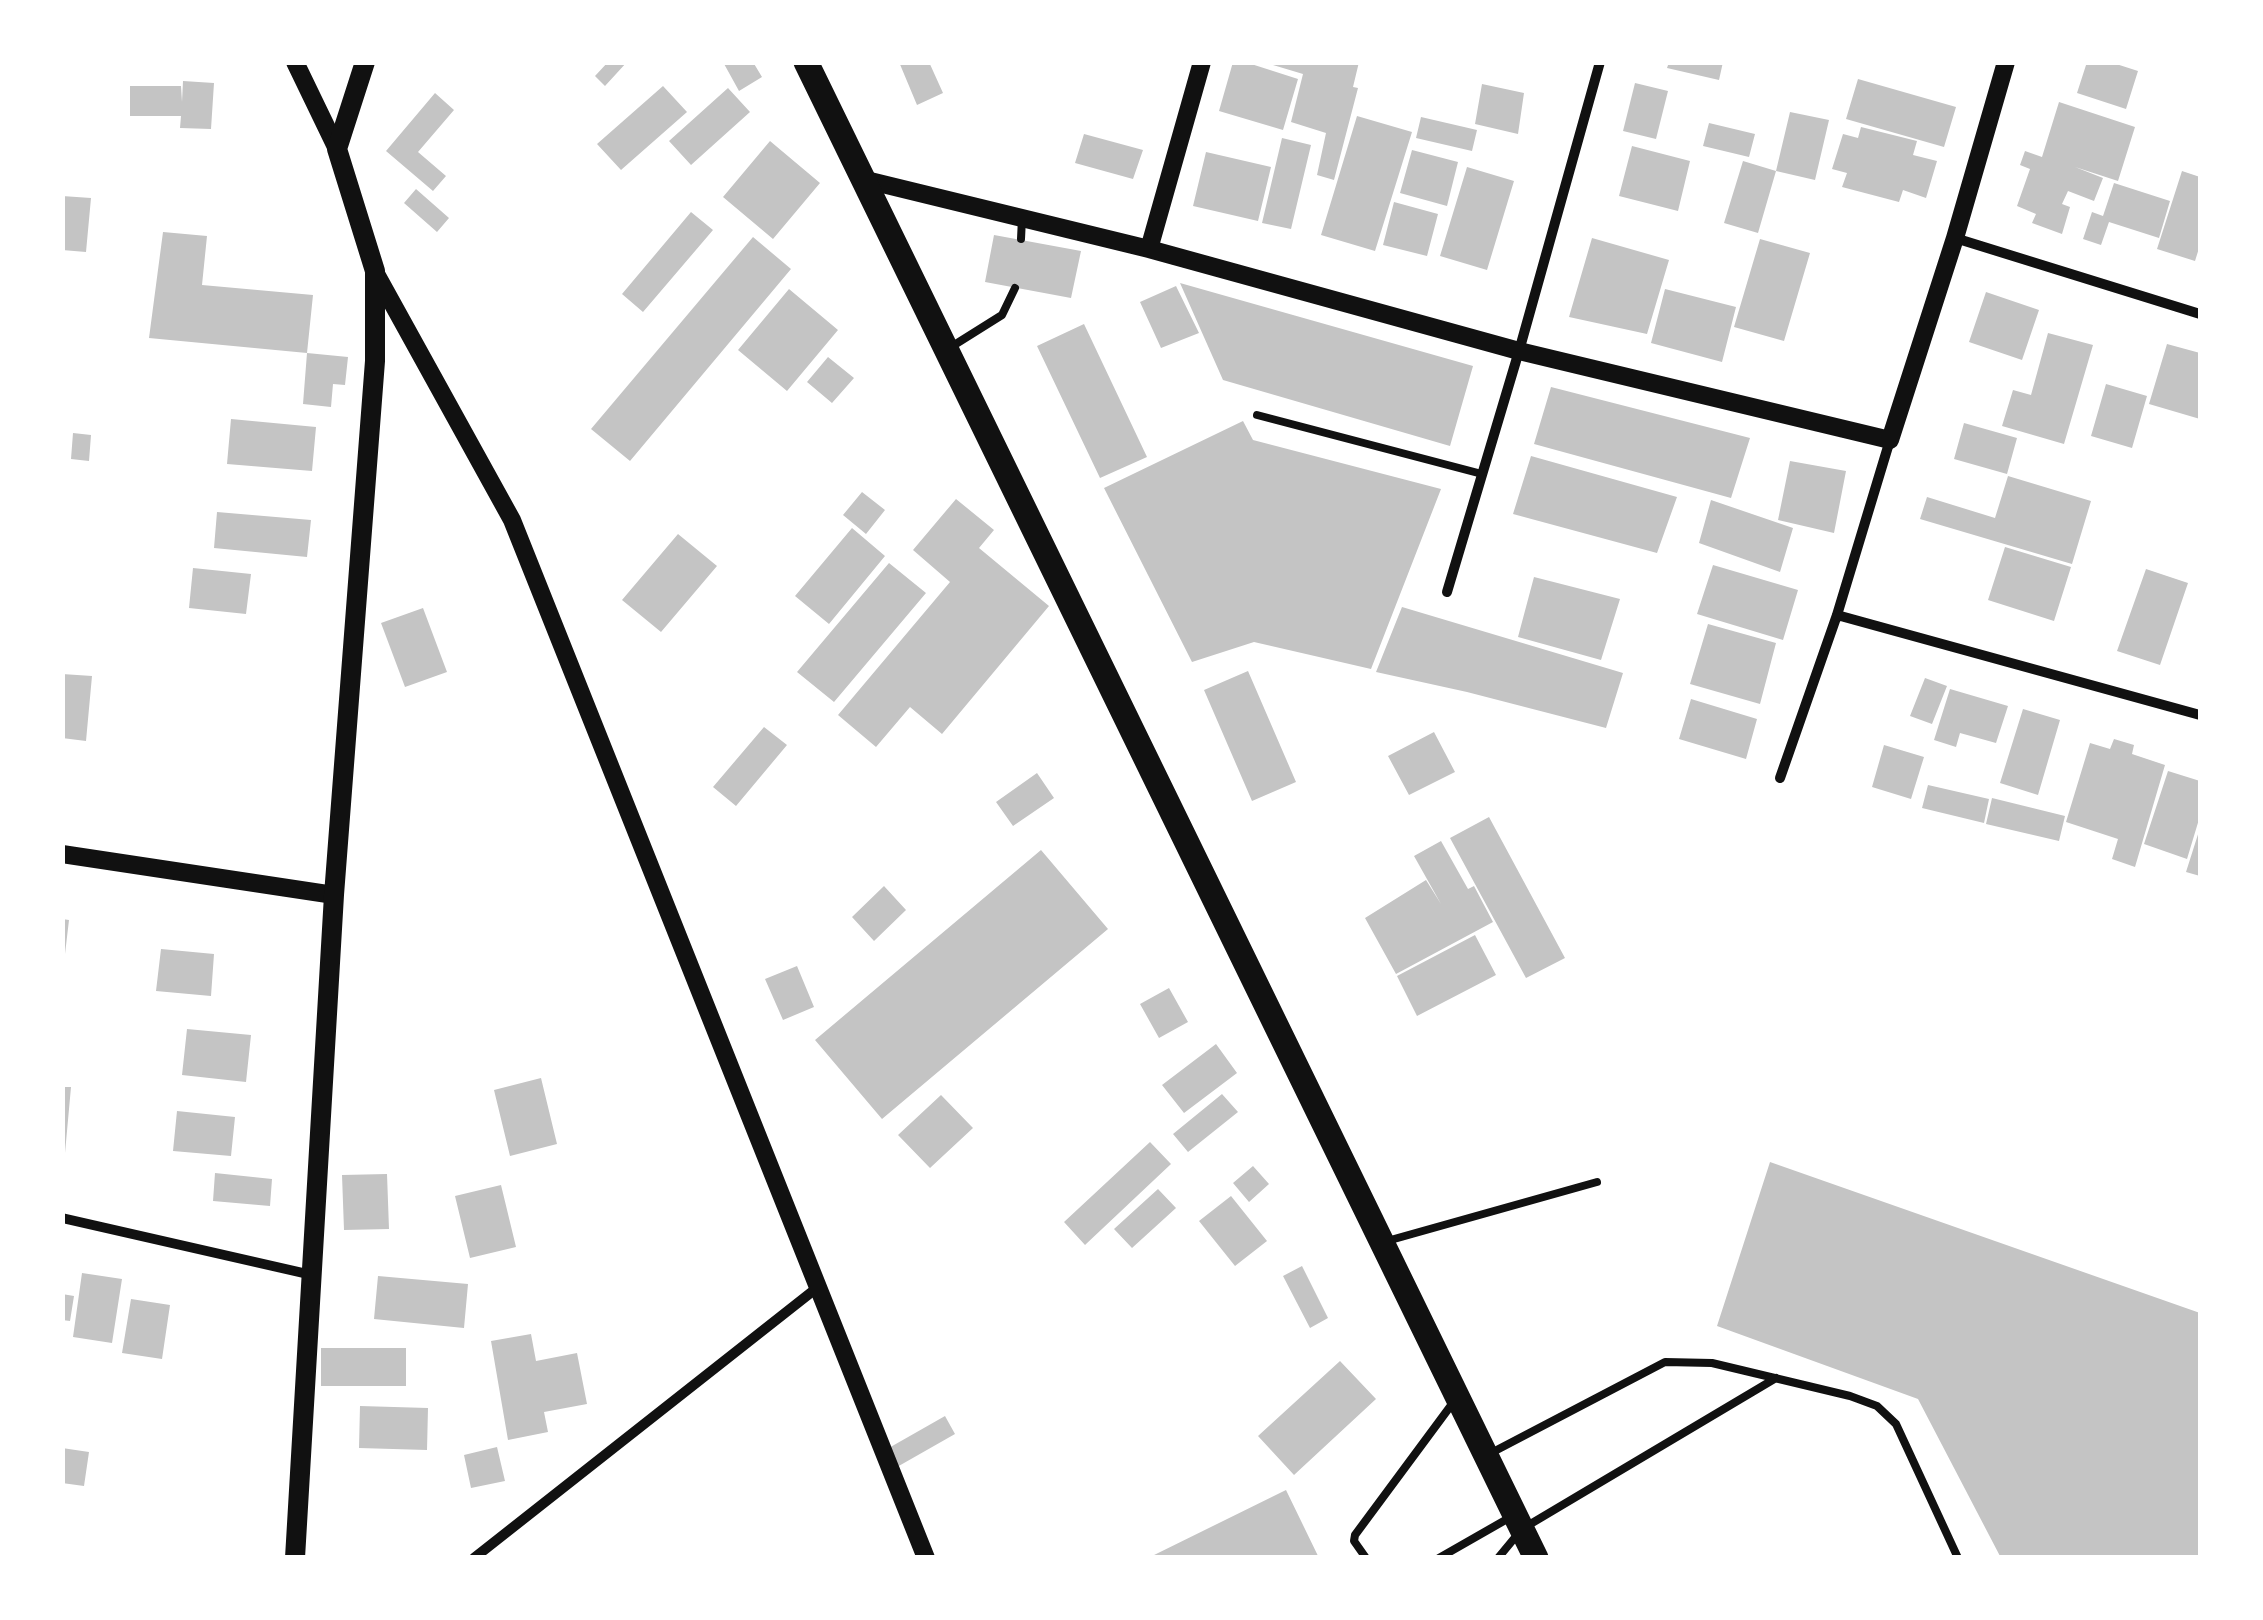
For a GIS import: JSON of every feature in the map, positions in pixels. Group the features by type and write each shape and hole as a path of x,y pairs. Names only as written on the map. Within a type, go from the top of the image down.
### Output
{"main road":[{"path":"294,1558 334,895 375,361 375,271 337,149 365,62"},
{"path":"806,62 1536,1558"}],"street":[{"path":"295,62 337,149"},
{"path":"1150,250 1202,62"},
{"path":"1447,592 1600,62"},
{"path":"1780,778 1838,615 2006,62"},
{"path":"862,179 1150,250 1519,351 1890,440"},
{"path":"1955,238 2200,314"},
{"path":"375,271 512,520 926,1558"},
{"path":"1838,615 2200,716"},
{"path":"62,854 334,895"},
{"path":"62,1218 312,1275"},
{"path":"474,1558 819,1286"}],"lane":[{"path":"1021,239 1022,218"},
{"path":"946,350 1002,315 1015,288"},
{"path":"1257,414 1482,474"},
{"path":"1383,1242 1597,1182"},
{"path":"1487,1454 1665,1362 1712,1363 1877,1406 1896,1424 1958,1558"},
{"path":"1439,1558 1519,1521 1776,1378"},
{"path":"1366,1558 1355,1536 1458,1396"},
{"path":"1498,1558 1519,1521"}],"building":[{"path":"608,62 627,62 605,86 595,76"},
{"path":"723,62 753,62 762,77 739,91"},
{"path":"899,62 929,62 943,93 917,105"},
{"path":"1233,62 1245,62 1298,79 1283,130 1219,111"},
{"path":"1263,62 1359,62 1353,87 1358,88 1334,180 1317,175 1326,133 1291,122 1303,74"},
{"path":"1669,62 1723,62 1719,80 1667,68"},
{"path":"2087,62 2110,62 2138,71 2126,109 2077,93"},
{"path":"1858,79 1956,107 1944,147 1846,119"},
{"path":"183,81 214,83 211,129 180,128 181,116 130,116 130,86 181,86 182,102"},
{"path":"1635,83 1668,91 1656,139 1623,131"},
{"path":"1482,84 1524,93 1518,134 1475,124"},
{"path":"663,86 687,112 621,170 597,144"},
{"path":"728,88 750,112 691,165 669,141"},
{"path":"435,93 454,110 418,152 446,176 433,191 386,151"},
{"path":"2059,102 2135,127 2118,181 2075,167 2103,178 2094,201 2068,191 2062,204 2070,207 2062,234 2032,223 2036,214 2017,206 2030,169 2020,165 2025,151 2042,157"},
{"path":"1790,112 1829,120 1815,180 1776,171"},
{"path":"1357,116 1412,132 1375,251 1321,235"},
{"path":"1421,117 1477,130 1472,151 1416,138"},
{"path":"1709,123 1755,134 1749,157 1703,146"},
{"path":"1861,127 1917,141 1913,155 1937,161 1926,198 1903,190 1899,202 1842,187 1847,173 1832,169 1843,134 1858,138"},
{"path":"1084,134 1143,150 1133,179 1075,163"},
{"path":"1282,138 1311,145 1291,229 1262,223"},
{"path":"770,141 820,183 773,239 723,197"},
{"path":"1632,146 1690,161 1678,211 1619,196"},
{"path":"1412,150 1458,162 1447,206 1400,193"},
{"path":"1206,152 1271,167 1258,221 1193,206"},
{"path":"1743,161 1776,171 1758,233 1724,223"},
{"path":"1467,167 1514,181 1487,270 1440,256"},
{"path":"2182,171 2200,177 2200,245 2195,261 2157,249"},
{"path":"2114,183 2170,201 2159,238 2109,222 2101,245 2083,239 2092,212 2103,216"},
{"path":"416,189 449,218 437,232 404,203"},
{"path":"62,196 91,198 86,252 62,250"},
{"path":"1394,202 1438,214 1427,256 1383,245"},
{"path":"691,212 713,230 643,312 622,294"},
{"path":"163,232 207,236 202,285 313,295 307,353 149,338"},
{"path":"994,235 1081,251 1071,298 985,282"},
{"path":"753,237 791,269 630,461 591,429"},
{"path":"1592,238 1669,260 1647,334 1569,317"},
{"path":"1760,239 1810,253 1784,341 1734,327"},
{"path":"1180,283 1473,366 1450,446 1223,380"},
{"path":"1176,286 1199,333 1161,348 1140,302"},
{"path":"789,289 838,330 787,391 738,350"},
{"path":"1665,289 1736,307 1722,362 1651,343"},
{"path":"1986,292 2039,310 2022,360 1969,342"},
{"path":"1084,324 1147,457 1100,478 1037,346"},
{"path":"2048,333 2093,345 2064,444 2002,426 2013,390 2031,395"},
{"path":"2167,344 2200,353 2200,419 2149,404"},
{"path":"307,353 348,357 345,385 333,384 331,407 303,404"},
{"path":"828,357 854,378 832,403 807,382"},
{"path":"2106,384 2147,396 2132,448 2091,436"},
{"path":"1551,387 1750,438 1731,498 1534,444"},
{"path":"231,419 316,427 312,471 227,464"},
{"path":"1243,421 1253,440 1441,489 1371,669 1254,642 1192,662 1104,488"},
{"path":"1964,423 2017,438 2007,474 1954,459"},
{"path":"73,433 91,435 89,461 71,459"},
{"path":"1531,456 1677,497 1657,553 1513,514"},
{"path":"1790,461 1846,471 1834,533 1778,520"},
{"path":"2008,476 2091,501 2072,564 1920,519 1927,497 1995,518"},
{"path":"862,492 885,510 866,534 843,515"},
{"path":"956,499 994,530 979,548 1049,606 942,734 910,707 876,747 838,715 950,582 913,550"},
{"path":"1711,500 1793,528 1780,572 1699,543"},
{"path":"217,512 311,520 307,557 214,548"},
{"path":"852,528 885,556 829,624 795,596"},
{"path":"678,534 717,566 661,632 622,600"},
{"path":"2005,547 2071,567 2054,621 1988,600"},
{"path":"889,563 926,593 834,702 797,672"},
{"path":"1713,565 1798,590 1783,640 1697,614"},
{"path":"193,568 251,574 246,614 189,608"},
{"path":"2146,569 2188,583 2160,665 2117,651"},
{"path":"1534,577 1620,599 1601,660 1518,637"},
{"path":"1402,607 1623,673 1606,728 1376,672"},
{"path":"423,608 447,672 405,687 381,623"},
{"path":"1708,624 1776,643 1760,704 1690,684"},
{"path":"1248,671 1296,782 1252,801 1204,690"},
{"path":"62,674 92,676 86,741 62,738"},
{"path":"1925,678 1947,686 1932,724 1910,716"},
{"path":"1950,689 2008,706 1996,743 1960,733 1956,747 1934,740"},
{"path":"1691,699 1757,719 1746,759 1679,739"},
{"path":"2023,709 2060,720 2038,795 2000,783"},
{"path":"764,727 787,745 736,806 713,787"},
{"path":"1434,732 1455,772 1409,795 1388,756"},
{"path":"2114,739 2134,745 2132,754 2165,765 2135,867 2112,859 2118,839 2066,822 2090,743 2110,749"},
{"path":"1884,745 1924,757 1911,799 1872,787"},
{"path":"2168,771 2200,781 2200,816 2187,859 2144,844"},
{"path":"1037,773 1054,798 1013,826 996,802"},
{"path":"1928,785 1989,799 1984,823 1922,808"},
{"path":"1992,798 2065,816 2059,841 1986,824"},
{"path":"1489,817 1565,958 1526,978 1450,838"},
{"path":"2200,828 2200,876 2186,872"},
{"path":"1441,841 1468,889 1474,886 1493,922 1396,974 1365,918 1426,880 1441,904 1414,856"},
{"path":"1041,850 1108,929 882,1119 815,1040"},
{"path":"884,886 906,910 874,941 852,917"},
{"path":"62,919 69,920 65,954 62,954"},
{"path":"1475,935 1496,975 1417,1016 1397,976"},
{"path":"161,949 214,954 211,996 156,991"},
{"path":"797,966 814,1007 783,1020 765,979"},
{"path":"1169,988 1188,1022 1159,1038 1140,1004"},
{"path":"187,1029 251,1035 246,1082 182,1075"},
{"path":"1216,1044 1237,1073 1184,1113 1162,1085"},
{"path":"541,1078 557,1144 510,1156 494,1090"},
{"path":"62,1087 71,1087 65,1153 62,1153"},
{"path":"1222,1094 1238,1112 1188,1152 1173,1134"},
{"path":"941,1095 973,1128 930,1168 898,1135"},
{"path":"177,1111 235,1117 231,1156 173,1151"},
{"path":"1150,1142 1171,1164 1085,1245 1064,1222"},
{"path":"1770,1162 2200,1313 2200,1558 2001,1558 1918,1399 1717,1326"},
{"path":"1253,1166 1269,1184 1249,1202 1233,1183"},
{"path":"215,1173 272,1179 270,1206 213,1201"},
{"path":"387,1174 389,1229 344,1230 342,1175"},
{"path":"501,1185 516,1247 470,1258 455,1196"},
{"path":"1158,1189 1176,1208 1132,1248 1114,1229"},
{"path":"1231,1196 1267,1241 1235,1266 1199,1221"},
{"path":"1302,1266 1328,1318 1310,1328 1283,1276"},
{"path":"82,1273 122,1279 112,1343 73,1337"},
{"path":"378,1276 468,1284 464,1328 374,1319"},
{"path":"62,1294 74,1296 70,1321 62,1320"},
{"path":"131,1299 170,1305 162,1359 122,1353"},
{"path":"531,1334 536,1361 577,1353 587,1404 544,1412 548,1432 508,1440 491,1341"},
{"path":"321,1348 406,1348 406,1386 321,1386"},
{"path":"1340,1361 1376,1399 1294,1475 1258,1436"},
{"path":"360,1406 428,1408 427,1450 359,1448"},
{"path":"945,1416 955,1434 897,1467 887,1449"},
{"path":"497,1447 505,1481 471,1488 464,1455"},
{"path":"62,1448 89,1452 84,1486 62,1483"},
{"path":"1286,1490 1319,1558 1148,1558"}]}
